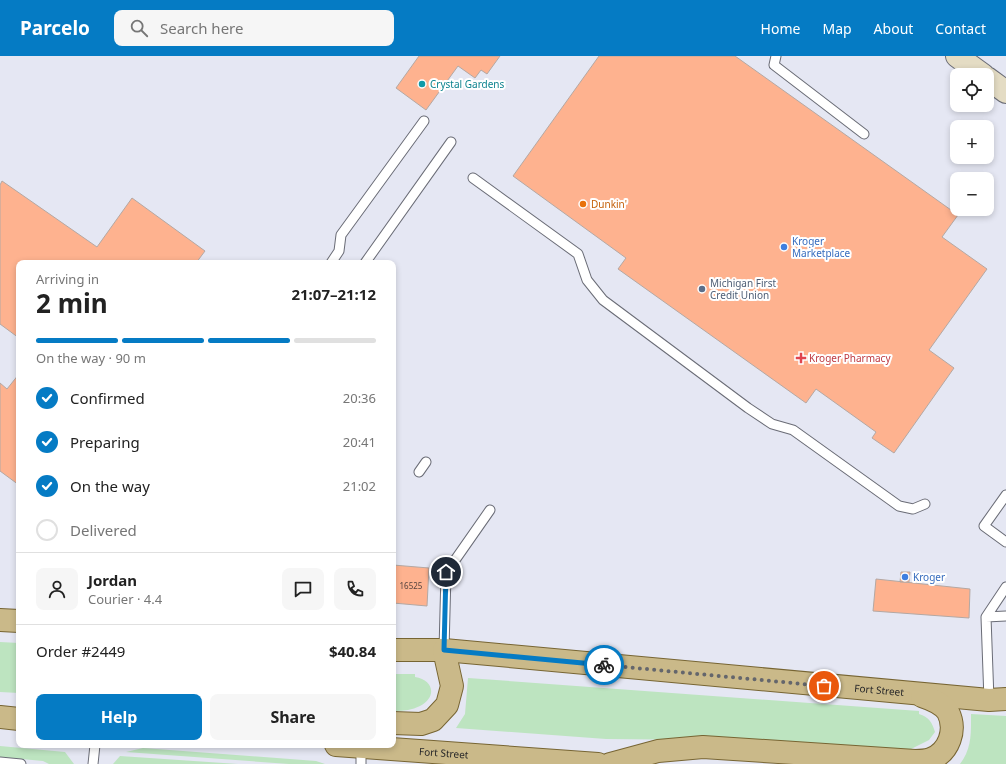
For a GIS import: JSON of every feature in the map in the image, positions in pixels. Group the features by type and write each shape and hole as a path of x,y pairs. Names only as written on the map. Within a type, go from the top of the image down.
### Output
{"main road":[{"path":"958,56 974,68"},
{"path":"994,83 1006,92"},
{"path":"0,620 16,620"},
{"name":"Fort Street","path":"396,650 444,650 998,700"},
{"path":"396,723 421,724 433,720 447,705 452,686 444,650"},
{"path":"610,764 658,751 703,747 915,761 931,759 942,752 949,744 951,724 948,712 934,701 915,693"},
{"path":"0,717 16,719"},
{"name":"Fort Street","path":"343,748 361,756 598,764"}],"lane":[{"path":"776,56 774,65 864,134"},
{"path":"333,260 339,251 342,235 424,121"},
{"path":"367,260 451,142"},
{"path":"473,178 578,254 587,280 603,300 748,408 772,424 793,430 899,506 913,509 925,504"},
{"path":"419,472 426,462"},
{"path":"1006,495 984,526 1006,542"},
{"path":"444,650 446,572 490,510"},
{"path":"998,700 986,617 1006,587"},
{"path":"986,617 1006,616"},
{"path":"93,764 95,748"},
{"path":"0,762 21,764"}],"green space":[{"path":"0,642 16,643 16,693 0,692"},
{"path":"396,674 415,674 415,677 426,682 431,689 431,694 425,702 420,706 408,710 396,711"},
{"path":"468,678 919,711 919,714 930,720 935,732 929,740 907,751 710,740 606,739 456,728 465,714"},
{"path":"971,714 1006,716 1006,764 960,764 969,746 971,734"},
{"path":"0,746 65,752 74,764 49,764 43,761 0,757"},
{"path":"143,748 316,761 325,764 289,764 126,752"},
{"path":"120,756 238,764 113,764"}],"building":[{"name":"Crystal Gardens","path":"419,56 500,56 487,74 481,70 475,78 458,66 426,110 396,88"},
{"name":"Kroger Marketplace","path":"599,56 735,56 950,209 950,216 957,216 942,237 987,269 929,350 954,368 894,453 872,438 876,432 816,389 806,403 618,269 626,258 513,176"},
{"path":"2,181 97,247 132,198 205,251 198,260 16,260 16,336 0,324 0,185"},
{"path":"16,378 16,483 0,471 0,383 7,389"},
{"path":"396,565 429,568 427,606 396,603"},
{"name":"Kroger","path":"901,572 910,572 909,582 900,582"},
{"path":"876,579 970,589 969,618 873,611"}],"way so far":[{"path":"604,665 824,686"}],"place":[{"name":"Crystal Gardens","path":"422,84"},
{"name":"Dunkin'","path":"583,204"},
{"name":"Kroger Marketplace","path":"784,247"},
{"name":"Michigan First Credit Union","path":"702,289"},
{"name":"Kroger Pharmacy","path":"801,358"},
{"name":"Kroger","path":"905,577"}],"route":[{"path":"446,572 444,650 604,665"}]}
